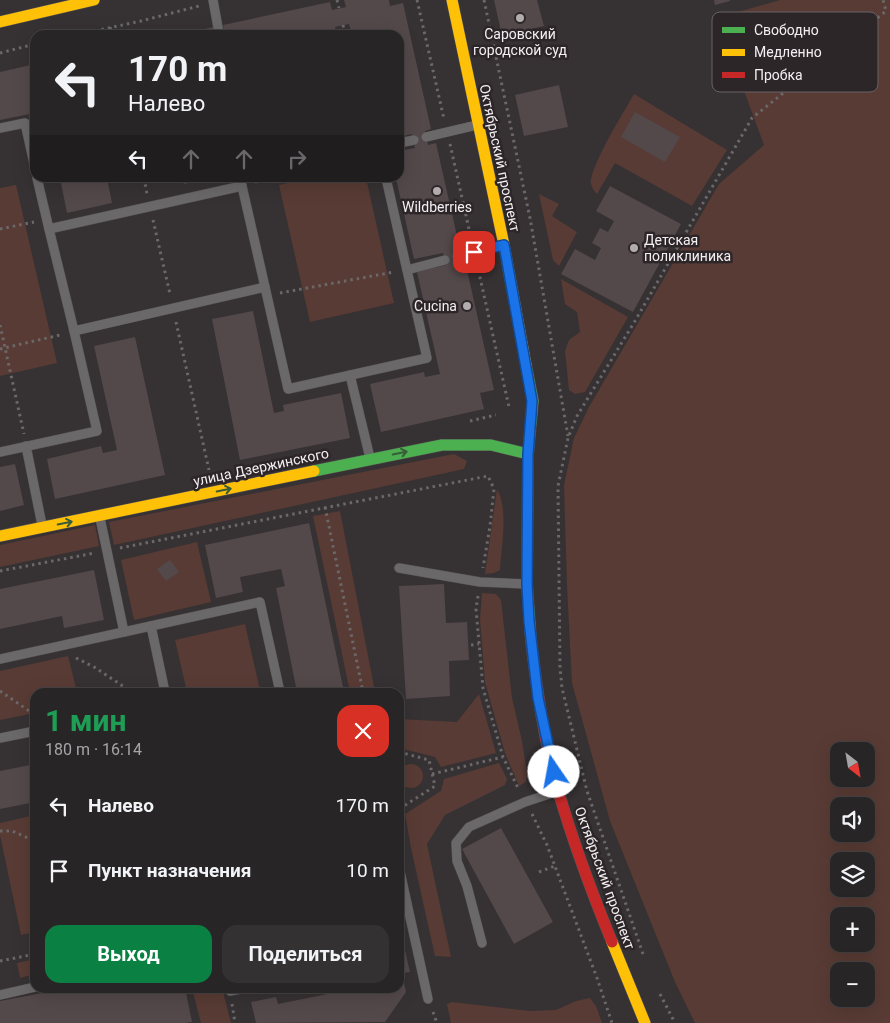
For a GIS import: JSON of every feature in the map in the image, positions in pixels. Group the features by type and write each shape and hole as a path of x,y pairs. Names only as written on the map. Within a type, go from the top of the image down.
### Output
{"street":[{"path":"0,22 94,0"},
{"name":"Октябрьский проспект","path":"452,0 504,245 532,401 528,454 527,584 530,631 538,698 558,790 594,898 645,1023"},
{"name":"улица Дзержинского","path":"0,536 442,444 491,444 528,454"}],"lane":[{"path":"213,1 219,30"},
{"path":"0,128 25,123 30,146"},
{"path":"426,137 477,125"},
{"path":"404,142 414,140"},
{"path":"0,452 97,430 38,182"},
{"path":"48,225 150,206 241,182 288,389 427,358 387,182"},
{"path":"457,256 504,245"},
{"path":"407,270 445,260"},
{"path":"74,331 173,308 266,291"},
{"path":"350,375 370,459"},
{"path":"26,446 43,527"},
{"path":"99,516 124,632"},
{"path":"400,568 480,582 527,584"},
{"path":"0,659 260,602 279,688"},
{"path":"151,626 164,688"},
{"path":"0,738 30,732"},
{"path":"482,943 467,886 457,861 456,843 468,828 558,790"},
{"path":"404,890 428,999"},
{"path":"0,995 30,988"}],"path":[{"path":"337,0 339,8"},
{"path":"417,0 509,406"},
{"path":"484,0 498,74 530,218 568,438"},
{"path":"878,18 888,10 884,0"},
{"path":"97,30 142,21 213,1"},
{"path":"343,25 344,30"},
{"path":"0,53 30,45"},
{"path":"646,959 586,791 562,688 558,486 568,438 577,416 635,321 752,118 785,92"},
{"path":"145,182 210,475"},
{"path":"0,229 48,225"},
{"path":"266,291 407,270"},
{"path":"0,325 26,446"},
{"path":"0,350 74,331"},
{"path":"0,571 488,476 494,489 490,526 476,609 483,688 503,757 547,845 612,1023"},
{"path":"325,507 362,688"},
{"path":"471,645 479,644"},
{"path":"53,647 94,667 126,688"},
{"path":"0,691 30,712"},
{"path":"404,753 429,760 435,786 404,806"},
{"path":"432,774 503,757"},
{"path":"0,831 12,831 30,839"},
{"path":"539,872 555,866"},
{"path":"0,962 30,955"},
{"path":"658,989 675,1023"}],"shaded area":[{"path":"780,0 890,0 890,1023 695,1023 675,982 610,821 572,683 564,485 574,438 589,407 719,184 764,145 744,92 878,92 878,12 738,12"},
{"path":"634,94 727,150 692,206 615,163 597,194 593,188 591,184 592,176 596,165 608,139"},
{"path":"292,182 367,182 394,303 310,322 279,185"},
{"path":"16,185 57,363 0,376 0,188"},
{"path":"539,194 559,204 552,216 577,232 559,266 553,260"},
{"path":"561,279 628,317 585,392 575,394 569,390 565,351 569,340 580,332 577,312 565,304"},
{"path":"454,454 467,461 464,469 114,545 109,522"},
{"path":"497,489 503,507 503,540 500,570 485,574"},
{"path":"340,511 374,688 349,688 313,516"},
{"path":"95,525 99,546 0,567 0,545"},
{"path":"197,542 211,602 134,620 121,560"},
{"path":"482,593 496,594 501,600 512,698 527,773 526,782 519,786 505,753 485,682 480,619"},
{"path":"245,624 260,688 186,688 175,640"},
{"path":"68,656 76,688 30,688 30,714 0,720 0,671"},
{"path":"479,694 496,753 441,767 435,757 404,749 404,719 457,722"},
{"path":"499,763 507,779 505,785 445,815 427,844 451,957 435,956 405,814 441,791 444,779"},
{"path":"416,765 422,771 423,776 420,785 411,788 404,786 404,766"},
{"path":"30,816 30,933 21,935 0,835 0,823"},
{"path":"30,960 30,975 20,978 17,963"},
{"path":"193,993 223,993 231,1023 201,1023"},
{"path":"590,998 596,1006 602,1023 451,1023 447,1004 452,1002 530,1011 556,1010 576,1001"}],"building":[{"path":"344,0 389,0 390,6 403,3 431,129 425,131 428,145 436,143 460,249 455,250 458,263 465,261 494,390 480,393 484,409 381,432 370,384 424,372 425,377 440,374 417,272 446,265 443,253 414,259 397,182 404,182 404,150 415,148 412,134 404,136 404,30 351,30 349,24 335,27 336,30 224,30 223,25 330,2 332,10 346,7"},
{"name":"Саровский городской суд","path":"494,0 537,0 544,26 502,36"},
{"path":"714,0 730,0 730,1 715,5"},
{"path":"214,27 216,30 199,30"},
{"path":"30,65 30,114 0,120 0,72"},
{"path":"559,85 568,127 524,136 515,95"},
{"path":"635,112 680,137 665,162 621,137"},
{"path":"61,182 108,182 112,203 67,213"},
{"name":"Детская поликлиника","path":"610,186 681,224 633,312 561,274 575,249 595,260 601,248 592,243 600,228 608,232 614,221 596,211"},
{"path":"253,311 274,413 284,411 283,405 341,393 350,438 240,460 212,319"},
{"path":"135,337 165,475 55,499 47,459 101,446 103,453 117,450 94,346"},
{"path":"15,464 24,505 0,511 0,467"},
{"path":"309,523 343,688 296,688 276,588 285,586 281,569 240,577 243,592 216,598 205,545"},
{"path":"170,560 179,572 166,581 157,569"},
{"path":"94,570 104,620 64,628 62,616 0,629 0,589"},
{"path":"444,584 446,623 467,622 469,660 449,661 450,696 406,699 399,586"},
{"path":"30,765 30,803 0,809 0,771"},
{"path":"501,828 553,922 514,944 462,849"},
{"path":"404,946 410,972 404,973"},
{"path":"404,982 406,992 385,1022 256,1023 251,1002 276,997 278,1004 332,993 404,993"},
{"path":"42,993 186,993 192,1022 0,1023 0,1001"}],"traffic: fast":[{"path":"526,365 533,401 528,454 527,584 531,640"},
{"path":"314,471 442,445 491,445 528,454"}],"traffic: slow":[{"path":"0,22 94,0"},
{"path":"452,0 504,245 526,365"},
{"path":"0,536 314,471"},
{"path":"612,942 645,1023"}],"traffic: jam":[{"path":"531,640 542,715 558,790 583,867 612,942"}],"place":[{"name":"Саровский городской суд","path":"520,18"},
{"name":"Wildberries","path":"437,191"},
{"name":"Детская поликлиника","path":"634,248"},
{"name":"Cucina","path":"467,306"}],"route":[{"path":"474,252 504,245 532,401 528,454 527,584 529,621 538,698 554,772"}]}
